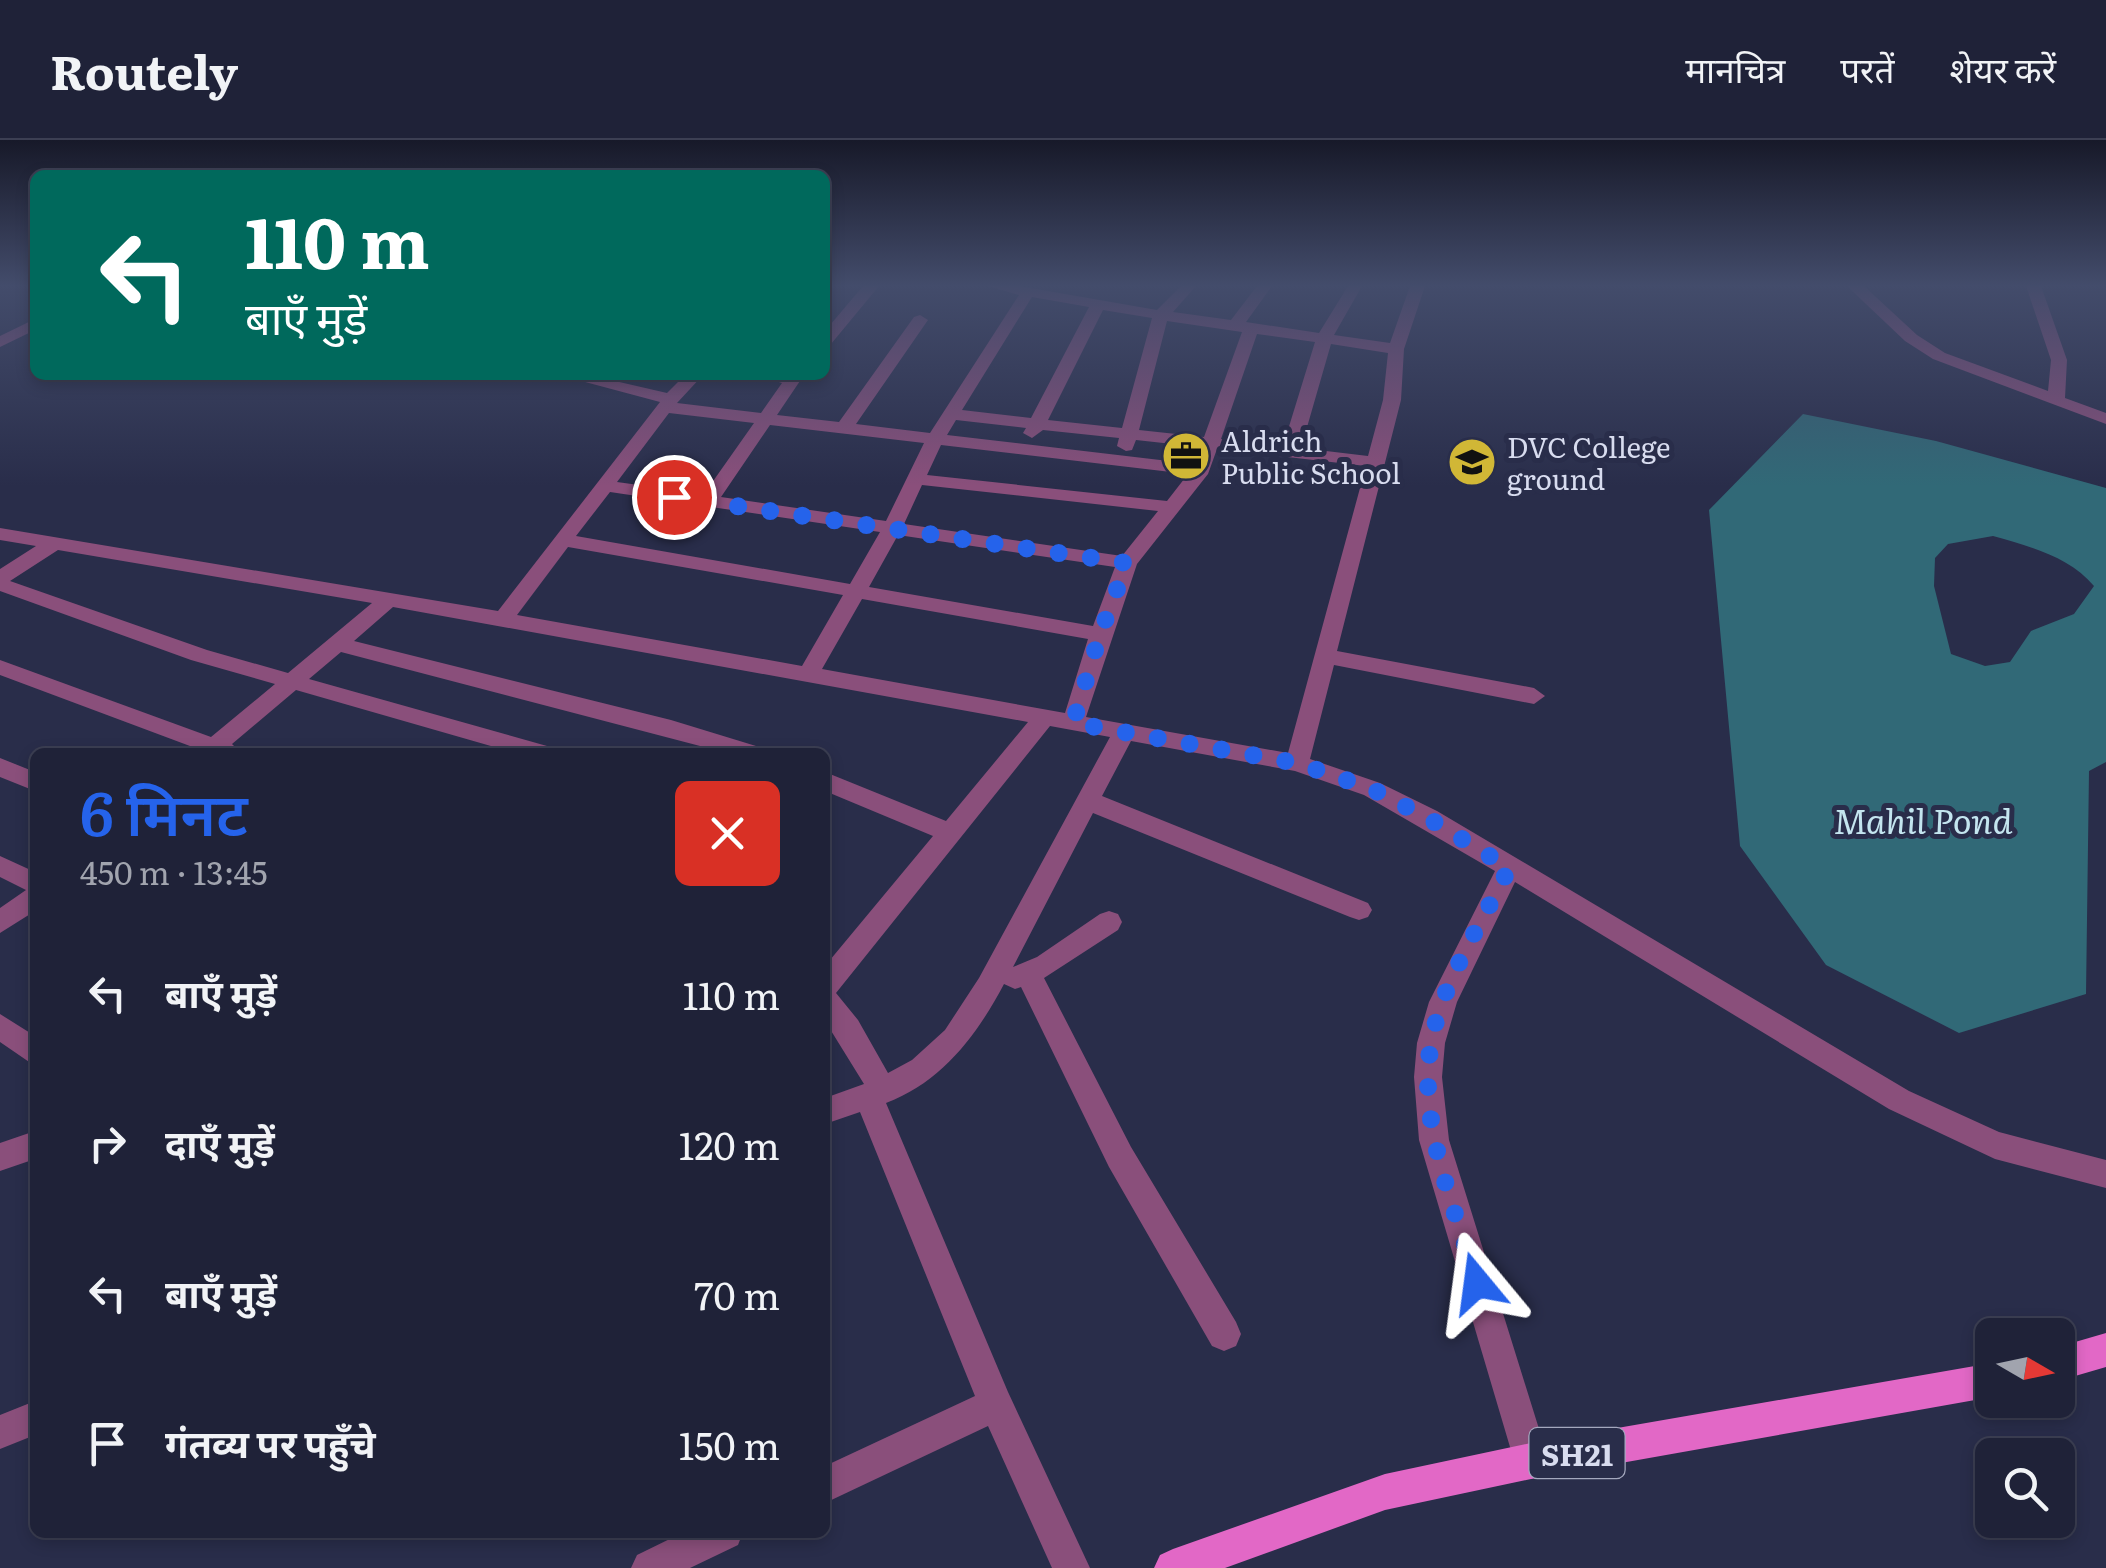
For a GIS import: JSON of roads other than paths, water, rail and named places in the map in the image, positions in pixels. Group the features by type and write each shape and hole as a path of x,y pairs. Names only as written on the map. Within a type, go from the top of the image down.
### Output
{"main road":[{"path":"2075,1359 2106,1350"},
{"name":"SH21","path":"1192,1565 1385,1492 1530,1461 1975,1383"}],"street":[{"path":"845,427 897,353"},
{"path":"808,675 891,530 935,438 989,353"},
{"path":"1024,449 1073,353"},
{"path":"1120,460 1131,434 1152,353"},
{"path":"1073,723 1127,563 1200,470 1212,443 1236,353"},
{"path":"1290,450 1320,353"},
{"path":"1297,763 1378,462 1392,400 1396,353"},
{"path":"1933,353 2106,419"},
{"path":"2056,401 2057,353"},
{"path":"584,380 668,403 766,418 1200,470"},
{"path":"503,619 668,403 690,380"},
{"path":"708,502 793,380"},
{"path":"950,414 1378,462"},
{"path":"916,479 1172,507"},
{"path":"608,486 1127,563"},
{"path":"0,534 390,599 1297,763 1372,789 1428,818 1899,1100 1995,1145 2106,1174"},
{"path":"564,540 1100,634"},
{"path":"0,581 55,542"},
{"path":"0,581 199,655 525,748"},
{"path":"226,748 390,599"},
{"path":"339,644 671,728 735,748"},
{"path":"1325,656 1534,696"},
{"path":"0,668 215,748"},
{"path":"830,980 1044,718"},
{"path":"830,1109 922,1070 956,1039 990,986 1124,732"},
{"path":"0,767 30,780"},
{"path":"830,783 950,833"},
{"path":"1089,800 1359,910"},
{"path":"0,866 30,881"},
{"path":"1509,868 1443,1002 1431,1043 1428,1077 1434,1140 1530,1461"},
{"path":"0,922 30,901"},
{"path":"990,986 1048,966 1110,922"},
{"path":"1028,974 1120,1157 1224,1334"},
{"path":"830,1006 848,1028 996,1404 1071,1568"},
{"path":"0,1026 30,1049"},
{"path":"0,1158 30,1147"},
{"path":"830,1483 996,1404"},
{"path":"0,1432 30,1420"},
{"path":"650,1568 712,1538"}],"water":[{"name":"Mahil Pond","path":"1803,414 1936,441 2106,488 2106,762 2089,771 2086,994 1959,1033 1826,965 1740,846 1709,510","holes":["1993,536 2060,560 2094,586 2074,614 2031,631 2010,662 1985,666 1951,654 1934,586 1935,558 1948,544"]}],"place":[{"name":"Aldrich Public School","path":"1186,456"},
{"name":"DVC College ground","path":"1472,462"}]}
